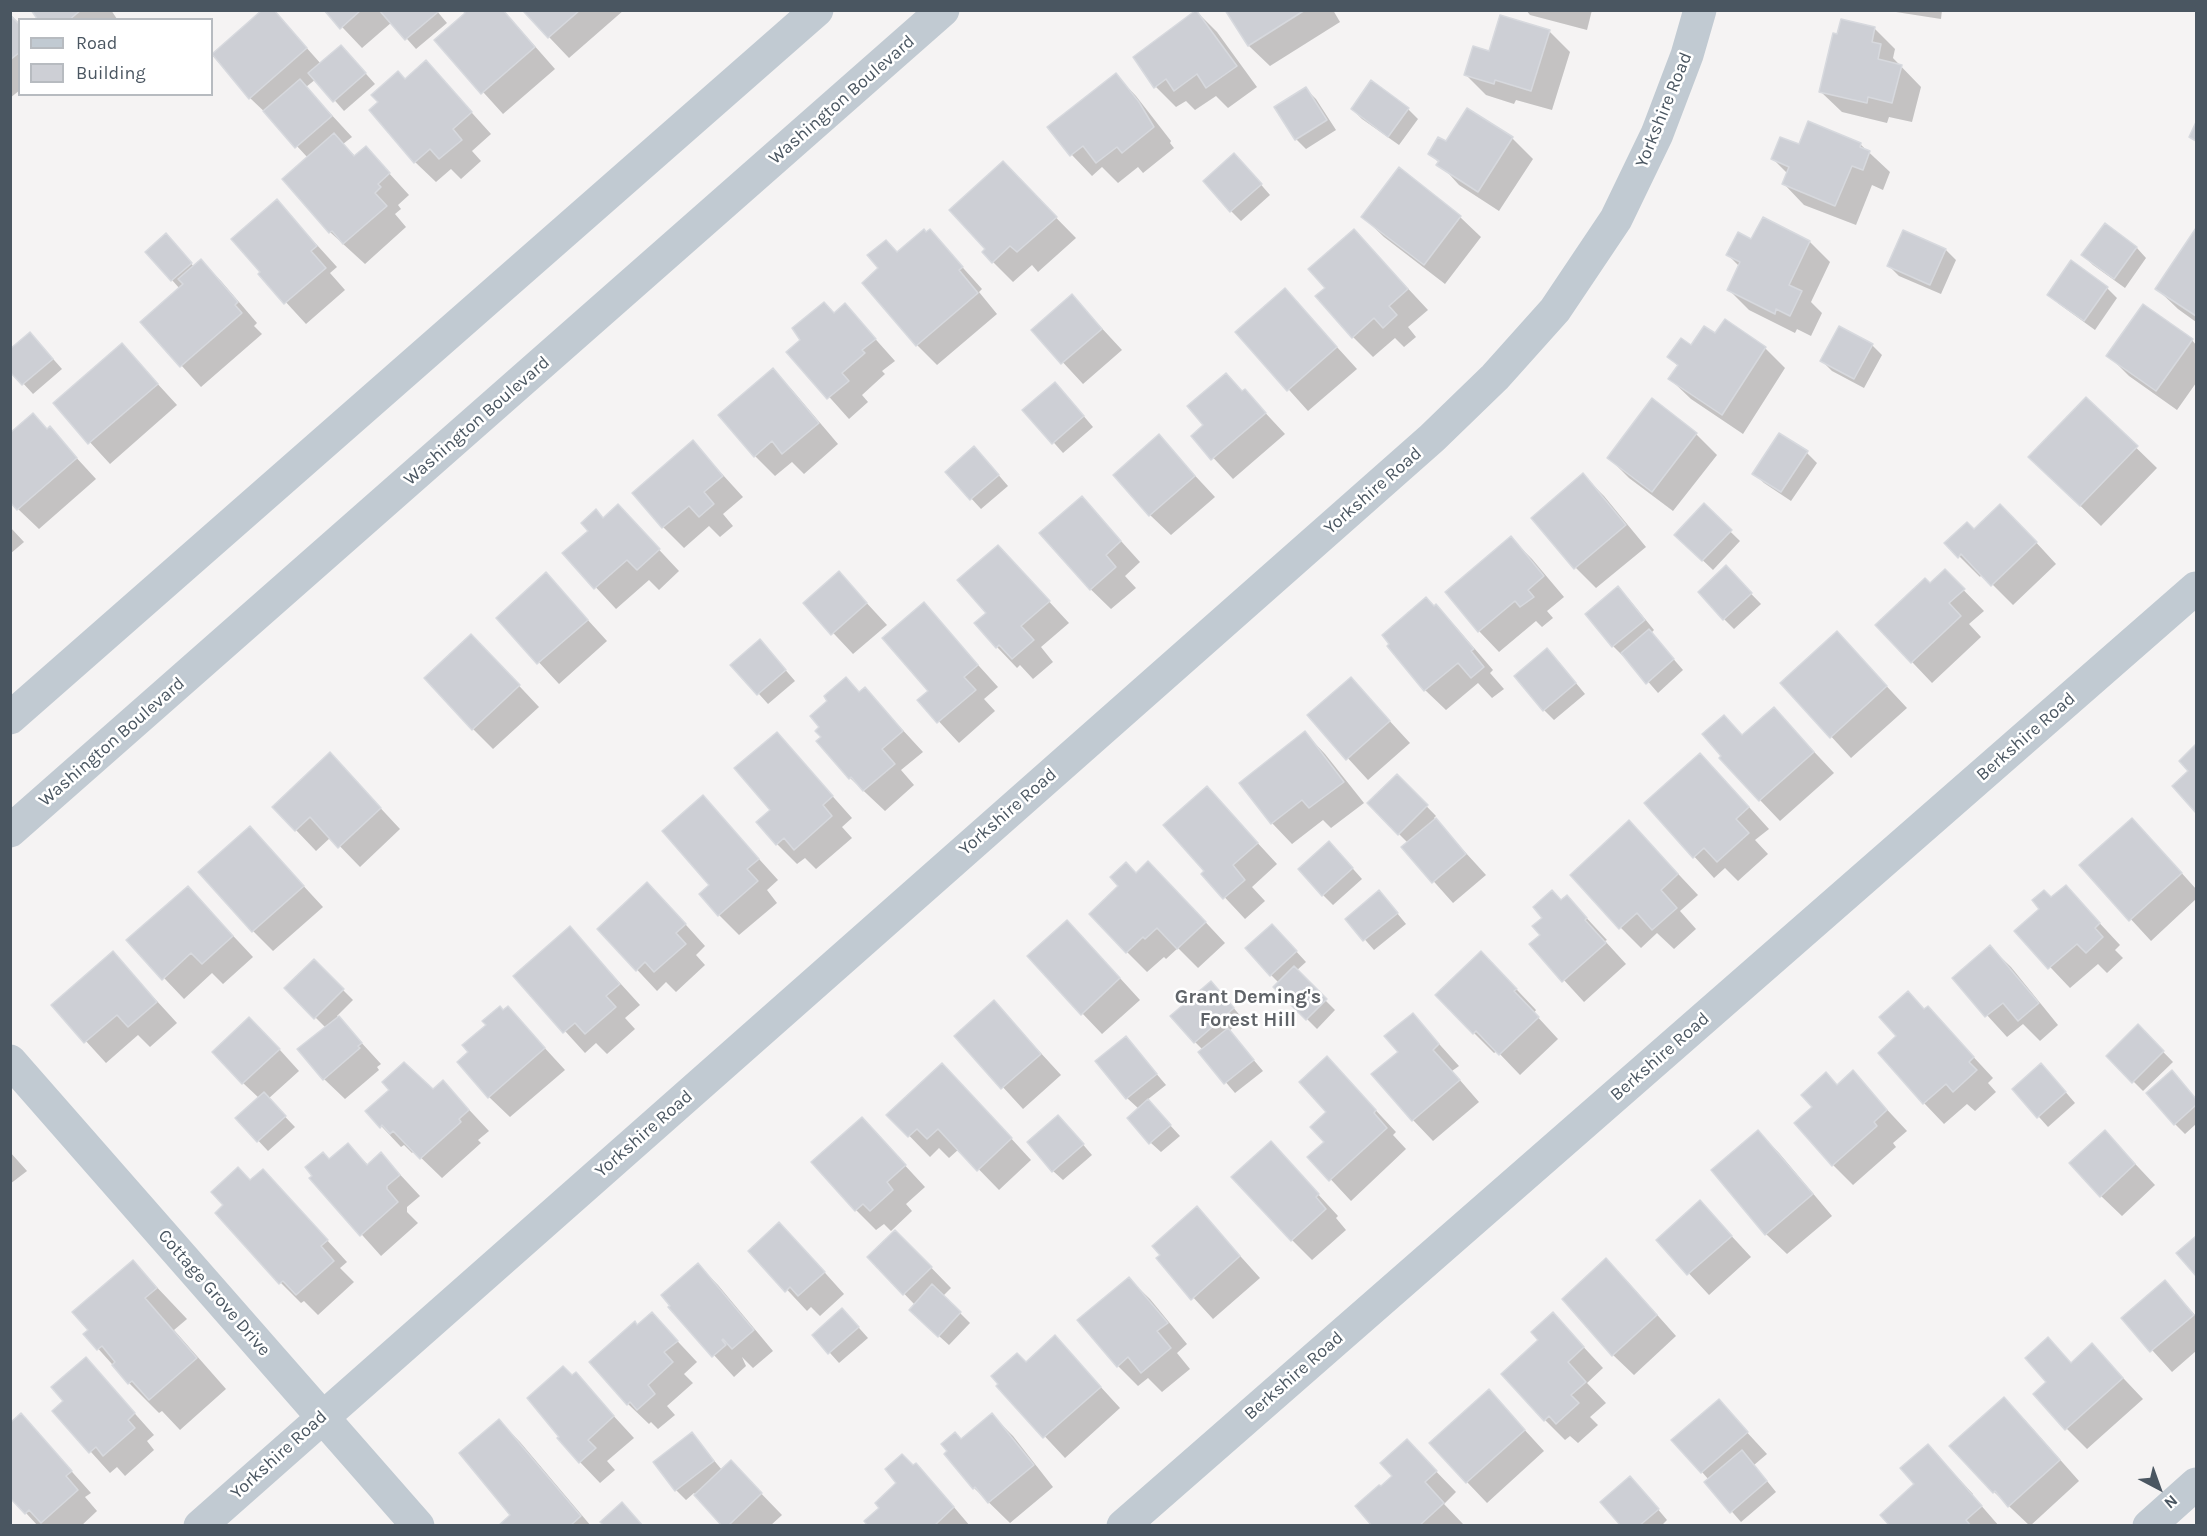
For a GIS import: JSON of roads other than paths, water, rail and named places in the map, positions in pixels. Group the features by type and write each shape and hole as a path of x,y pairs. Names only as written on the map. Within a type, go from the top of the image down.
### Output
{"street":[{"path":"10,718 817,10"},
{"name":"Washington Boulevard","path":"10,831 943,10"},
{"name":"Yorkshire Road","path":"200,1526 1432,438 1495,377 1555,310 1616,219 1657,134 1687,55 1700,10"},
{"name":"Berkshire Road","path":"1123,1526 2196,588"},
{"name":"Cottage Grove Drive","path":"10,1061 418,1526"},
{"path":"2149,1526 2196,1484"}],"district":[{"name":"Grant Deming's Forest Hill","path":"1248,1008"}]}
